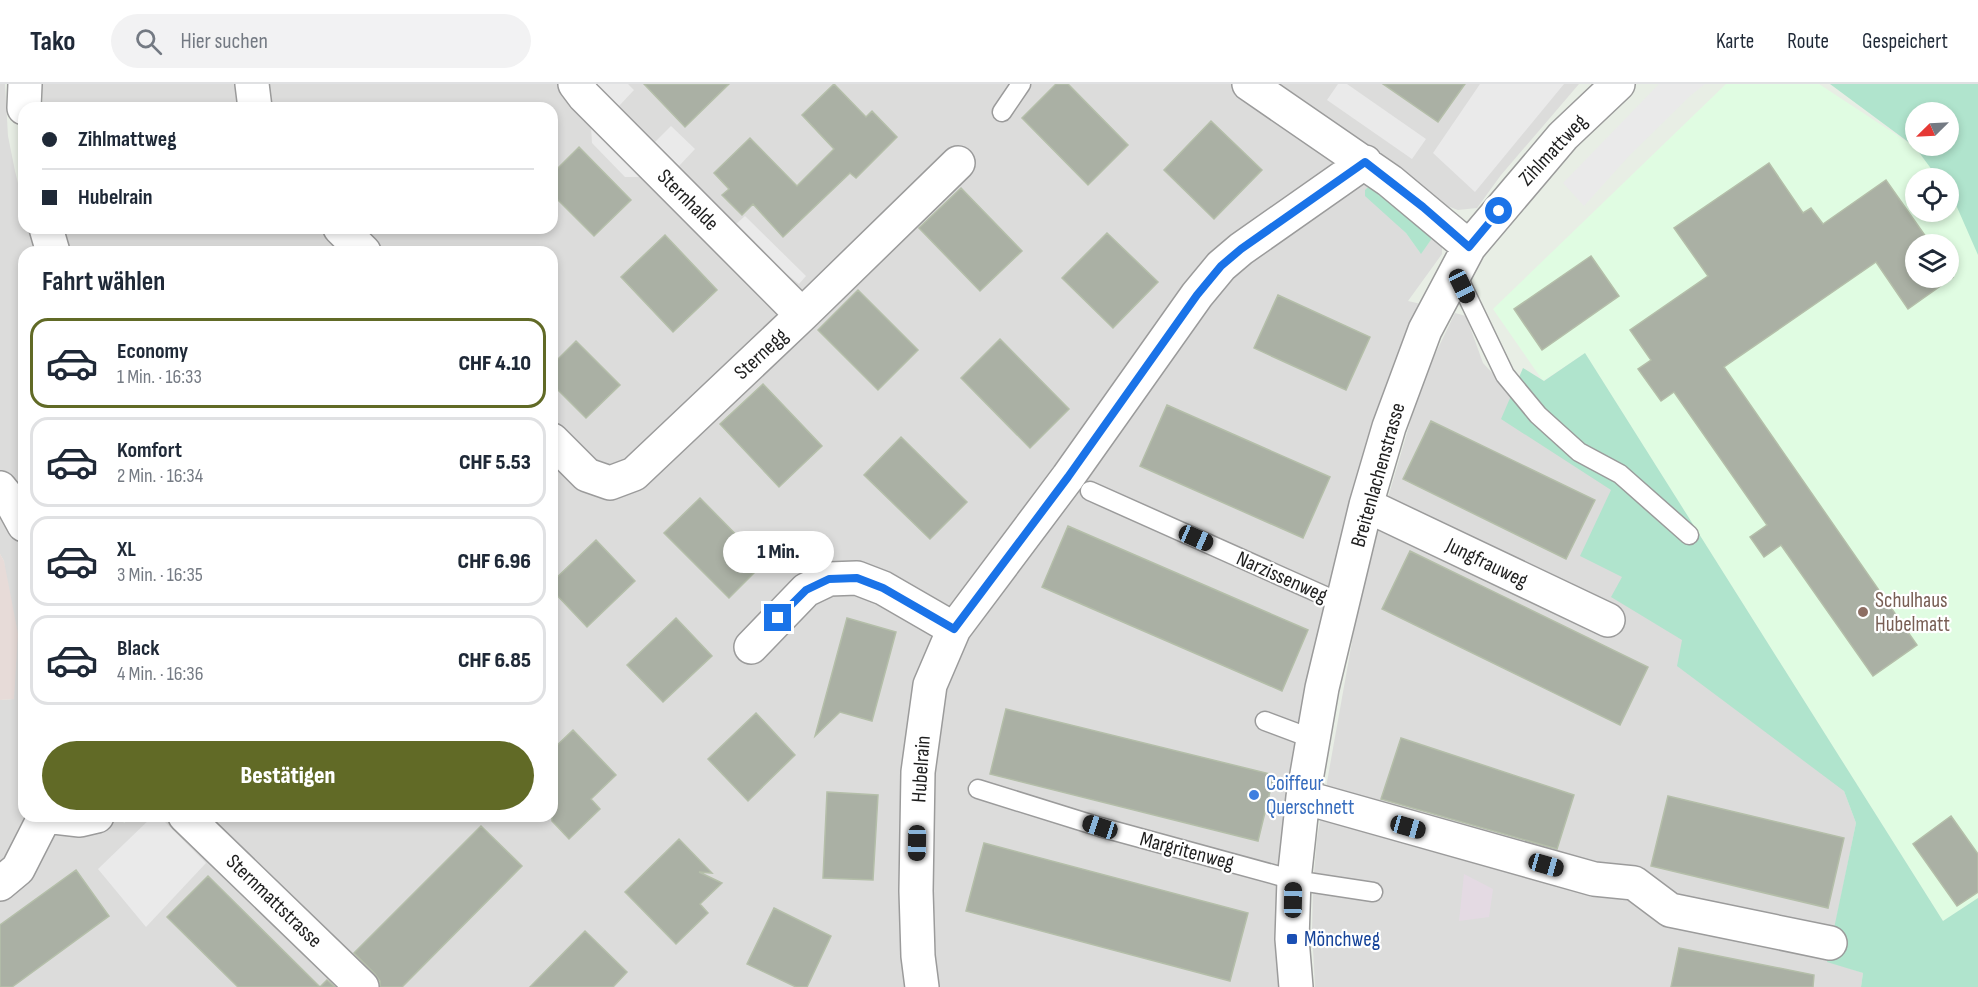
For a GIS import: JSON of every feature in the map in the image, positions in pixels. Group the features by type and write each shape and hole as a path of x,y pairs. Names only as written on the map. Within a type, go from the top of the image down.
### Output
{"street":[{"path":"24,102 25,84"},
{"path":"252,84 254,102"},
{"name":"Sternhalde","path":"575,84 584,96 802,315"},
{"path":"1250,84 1365,162 1423,207 1463,260"},
{"name":"Zihlmattweg","path":"1463,260 1563,136 1618,84"},
{"name":"Hubelrain","path":"922,987 918,956 916,891 918,772 930,685 954,629 1068,477 1197,295 1221,266 1241,249 1365,162"},
{"name":"Sternegg","path":"558,446 587,475 610,483 634,474 958,163"},
{"path":"346,234 358,246"},
{"name":"Breitenlachenstrasse","path":"1296,987 1292,939 1294,880 1303,797 1322,688 1366,505 1389,427 1425,330 1463,260"},
{"path":"0,488 18,514"},
{"name":"Jungfrauweg","path":"1366,505 1608,620"},
{"path":"751,647 806,590 829,579 857,578 883,588 954,629"},
{"path":"1303,797 1594,879 1634,883 1670,910 1830,943"},
{"path":"0,884 18,869 42,822"},
{"name":"Sternmattstrasse","path":"191,822 362,987"}],"lane":[{"path":"1002,112 1022,84"},
{"path":"1463,260 1505,375 1538,414 1578,452 1620,474 1689,535"},
{"name":"Narzissenweg","path":"1090,491 1343,604"},
{"path":"1265,721 1313,739"},
{"name":"Margritenweg","path":"978,789 1100,827 1294,880 1373,892"}],"shaded area":[{"path":"0,84 5,84 8,136 18,183 18,234 32,234 36,246 18,246 18,822 558,822 558,246 70,246 65,234 558,234 558,102 43,102 42,84 1235,84 1368,187 1365,191 1406,233 1421,253 1435,234 1442,248 1442,254 1408,301 1421,304 1405,335 1386,384 1348,509 1317,655 1282,987 0,987 0,700 14,699 4,561 0,554"},
{"path":"596,84 628,84 634,90 619,106"},
{"path":"1263,84 1579,84 1501,175 1477,208 1458,210 1439,203"},
{"path":"1338,84 1347,84 1426,139 1412,159 1327,100"},
{"path":"1480,84 1564,84 1475,192 1433,153"},
{"path":"1659,84 1705,84 1628,157 1584,206 1563,183"},
{"name":"Schulhaus Hubelmatt","path":"1726,84 1819,84 1905,140 1905,156 1923,156 1935,168 1905,168 1905,222 1959,222 1959,205 1978,240 1978,898 1943,921 1585,353 1543,381 1493,309"},
{"path":"1830,84 1978,84 1978,255 1959,212 1959,168 1931,168 1922,156 1959,156 1959,102 1905,102 1905,140"},
{"path":"591,126 642,177 625,177 592,143"},
{"path":"671,126 695,149 679,166 655,142"},
{"path":"1368,187 1435,234 1421,254 1406,233 1365,196 1365,190"},
{"path":"745,216 806,276 799,284 780,269 736,224"},
{"path":"1455,313 1466,316 1483,363 1555,441 1627,485 1844,791 1856,823 1828,961 1863,973 1861,987 1315,987 1312,931 1317,838 1358,608 1417,399 1428,369"},
{"path":"1585,353 1943,921 1978,898 1978,987 1861,987 1863,973 1827,962 1856,823 1844,791 1677,666 1682,640 1611,597 1622,577 1580,556 1611,490 1501,419 1523,368 1544,381"},
{"path":"0,554 4,561 18,634 14,699 0,700"},
{"path":"147,822 165,822 206,863 146,927 98,869"},
{"path":"1464,874 1493,889 1489,917 1459,921"}],"building":[{"path":"644,84 729,84 685,127"},
{"path":"834,84 866,117 872,111 897,137 856,178 850,173 783,237 753,204 742,215 722,195 729,189 714,173 750,138 797,186 834,149 802,115"},
{"path":"1056,84 1068,84 1128,145 1088,185 1022,118"},
{"path":"1383,84 1465,84 1438,122"},
{"path":"1211,121 1262,170 1214,219 1164,170"},
{"path":"579,147 631,200 594,236 558,200 558,168"},
{"path":"1769,163 1803,213 1811,208 1823,224 1886,180 1905,207 1905,222 1916,222 1924,234 1905,234 1905,288 1938,288 1908,309 1876,262 1724,367 1917,645 1873,676 1781,545 1764,557 1750,537 1767,525 1674,392 1661,401 1638,369 1651,360 1630,330 1708,276 1674,228"},
{"path":"961,188 1022,251 980,291 919,228"},
{"path":"1107,233 1158,282 1113,328 1062,278"},
{"path":"665,235 717,290 673,332 621,277"},
{"path":"1591,256 1619,296 1542,350 1514,309"},
{"path":"858,290 918,350 878,390 818,330"},
{"path":"1278,295 1370,337 1346,390 1254,348"},
{"path":"1000,339 1069,409 1030,448 961,378"},
{"path":"576,341 620,385 586,418 558,390 558,359"},
{"path":"763,384 822,446 779,487 720,424"},
{"path":"1167,405 1330,477 1303,538 1140,466"},
{"path":"1431,421 1595,500 1566,559 1403,479"},
{"path":"901,437 967,502 930,539 864,475"},
{"path":"700,498 764,563 729,598 664,533"},
{"path":"1068,526 1308,630 1282,691 1042,587"},
{"path":"596,540 635,581 587,627 558,596 558,576"},
{"path":"1410,551 1648,667 1620,725 1382,609"},
{"path":"676,618 712,656 663,702 627,665"},
{"path":"847,618 896,632 872,721 840,712 815,736"},
{"path":"1006,709 1274,775 1258,841 990,774"},
{"path":"756,713 795,755 748,801 708,759"},
{"path":"573,730 616,775 591,799 600,809 569,839 553,822 558,822 558,744"},
{"path":"1401,738 1574,795 1557,849 1381,799"},
{"path":"827,792 878,795 873,880 823,878"},
{"path":"1668,796 1844,838 1828,908 1651,866"},
{"path":"1951,816 1978,854 1978,892 1957,906 1913,844"},
{"path":"481,826 522,866 402,987 380,987 380,981 375,974 354,953"},
{"path":"679,839 712,873 699,872 722,883 700,904 708,913 676,944 625,892"},
{"path":"984,843 1248,913 1230,981 966,911"},
{"path":"76,870 109,916 12,987 0,987 0,925"},
{"path":"208,876 320,987 238,987 167,917"},
{"path":"774,908 831,936 807,987 796,987 747,964"},
{"path":"585,931 627,972 613,987 530,987"},
{"path":"1679,948 1814,975 1813,987 1671,987"},
{"path":"327,980 335,987 320,987"}],"place":[{"name":"Schulhaus Hubelmatt","path":"1863,612"},
{"name":"Coiffeur Querschnett","path":"1254,795"},
{"name":"Mönchweg","path":"1292,939"}],"route":[{"path":"778,618 806,590 829,579 857,578 883,588 954,629 1068,477 1197,295 1221,266 1241,249 1365,162 1423,207 1469,247 1499,211"}]}
